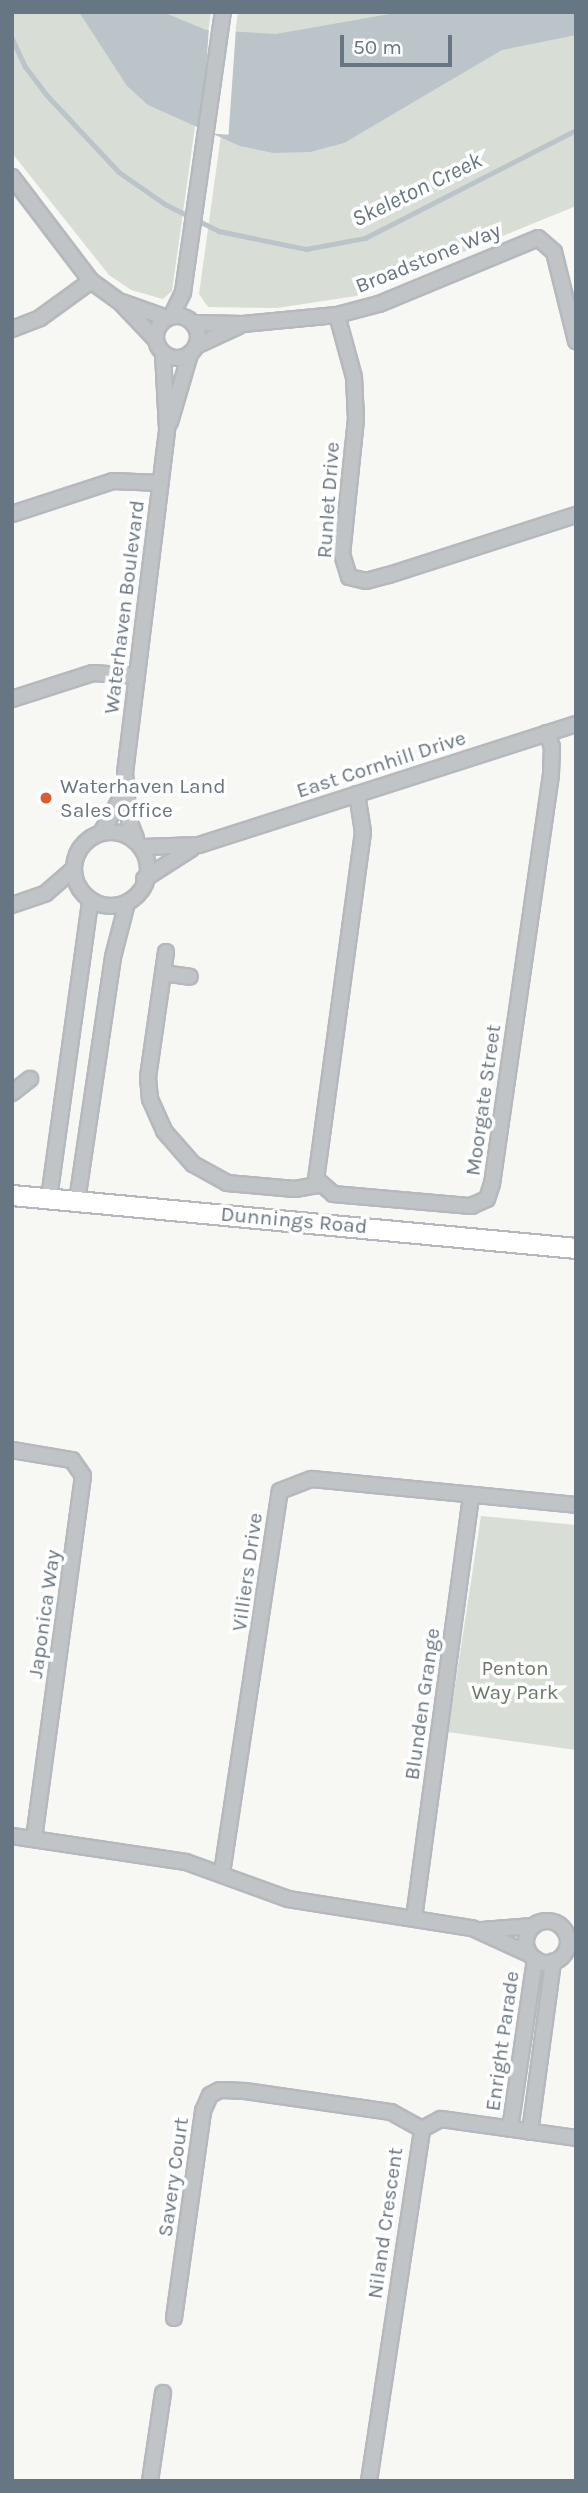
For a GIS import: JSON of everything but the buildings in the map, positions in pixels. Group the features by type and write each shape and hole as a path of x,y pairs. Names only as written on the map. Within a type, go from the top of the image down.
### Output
{"street":[{"path":"159,347 159,326 169,317 183,292 223,12"},
{"path":"12,177 91,281 120,302 159,347 175,358 193,350 192,322 183,292"},
{"name":"Broadstone Way","path":"192,322 243,324 337,315 379,304 521,242 545,241 556,260 576,341"},
{"path":"12,329 40,318 91,281"},
{"path":"120,302 192,322"},
{"name":"Runlet Drive","path":"337,315 354,377 356,419 342,554 349,577 366,581 389,575 576,515"},
{"name":"Broadstone Way","path":"193,350 243,324"},
{"name":"Waterhaven Boulevard","path":"159,347 167,429"},
{"name":"Waterhaven Boulevard","path":"140,843 129,821 125,790 137,676 167,429 193,350"},
{"path":"12,514 113,481 160,483"},
{"path":"12,699 93,673 137,676"},
{"name":"East Cornhill Drive","path":"144,879 199,845 576,724"},
{"name":"Moorgate Street","path":"318,1185 333,1194 463,1206 481,1203 491,1192 551,775 552,747 547,733"},
{"name":"Waterhaven Boulevard","path":"100,833 125,790"},
{"path":"166,952 148,1077 150,1099 164,1131 193,1164 227,1184 295,1189 318,1185 316,1161 363,832 357,794"},
{"path":"12,905 46,893 74,869 87,842 100,833 114,830 140,843 144,879 127,903 113,957 77,1201"},
{"name":"East Cornhill Drive","path":"140,843 199,845"},
{"path":"49,1198 85,899 74,869"},
{"path":"46,893 127,903"},
{"path":"163,974 190,977"},
{"path":"12,1093 30,1079"},
{"name":"Dunnings Road","path":"12,1195 576,1248"},
{"name":"Japonica Way","path":"12,1450 72,1460 83,1476 34,1839"},
{"name":"Villiers Drive","path":"222,1872 280,1492 312,1479 576,1505"},
{"name":"Blunden Grange","path":"414,1918 471,1496"},
{"path":"12,1836 186,1861 222,1872 288,1899 481,1930 552,1922 569,1932 568,1941 556,1960"},
{"path":"532,1956 526,1942 533,1926"},
{"path":"481,1930 532,1956 556,1960 576,1954"},
{"name":"Enright Parade","path":"510,2129 532,1956"},
{"name":"Enright Parade","path":"530,2132 556,1960"},
{"name":"Savery Court","path":"174,2318 203,2111 210,2095 234,2090 391,2112 422,2129"},
{"name":"Niland Crescent","path":"369,2481 422,2129 437,2119 576,2138"},
{"path":"150,2481 163,2393"}],"green space":[{"path":"12,12 211,12 172,291 163,299 131,290 109,275 12,153"},
{"path":"238,12 576,12 576,206 356,296 277,308 208,307 199,294"},
{"name":"Penton Way Park","path":"481,1516 576,1525 576,1750 448,1732"}],"shaded area":[{"path":"79,12 163,12 206,30 276,34 401,12 576,12 576,35 502,50 344,143 310,152 274,153 240,146 148,105 127,86"}],"pier":[{"path":"209,27 236,29 229,135 202,133"}],"waterway":[{"name":"Skeleton Creek","path":"12,38 25,66 47,95 119,172 165,204 219,231 306,249 365,238 576,130"}],"place":[{"name":"Waterhaven Land Sales Office","path":"46,798"}]}
